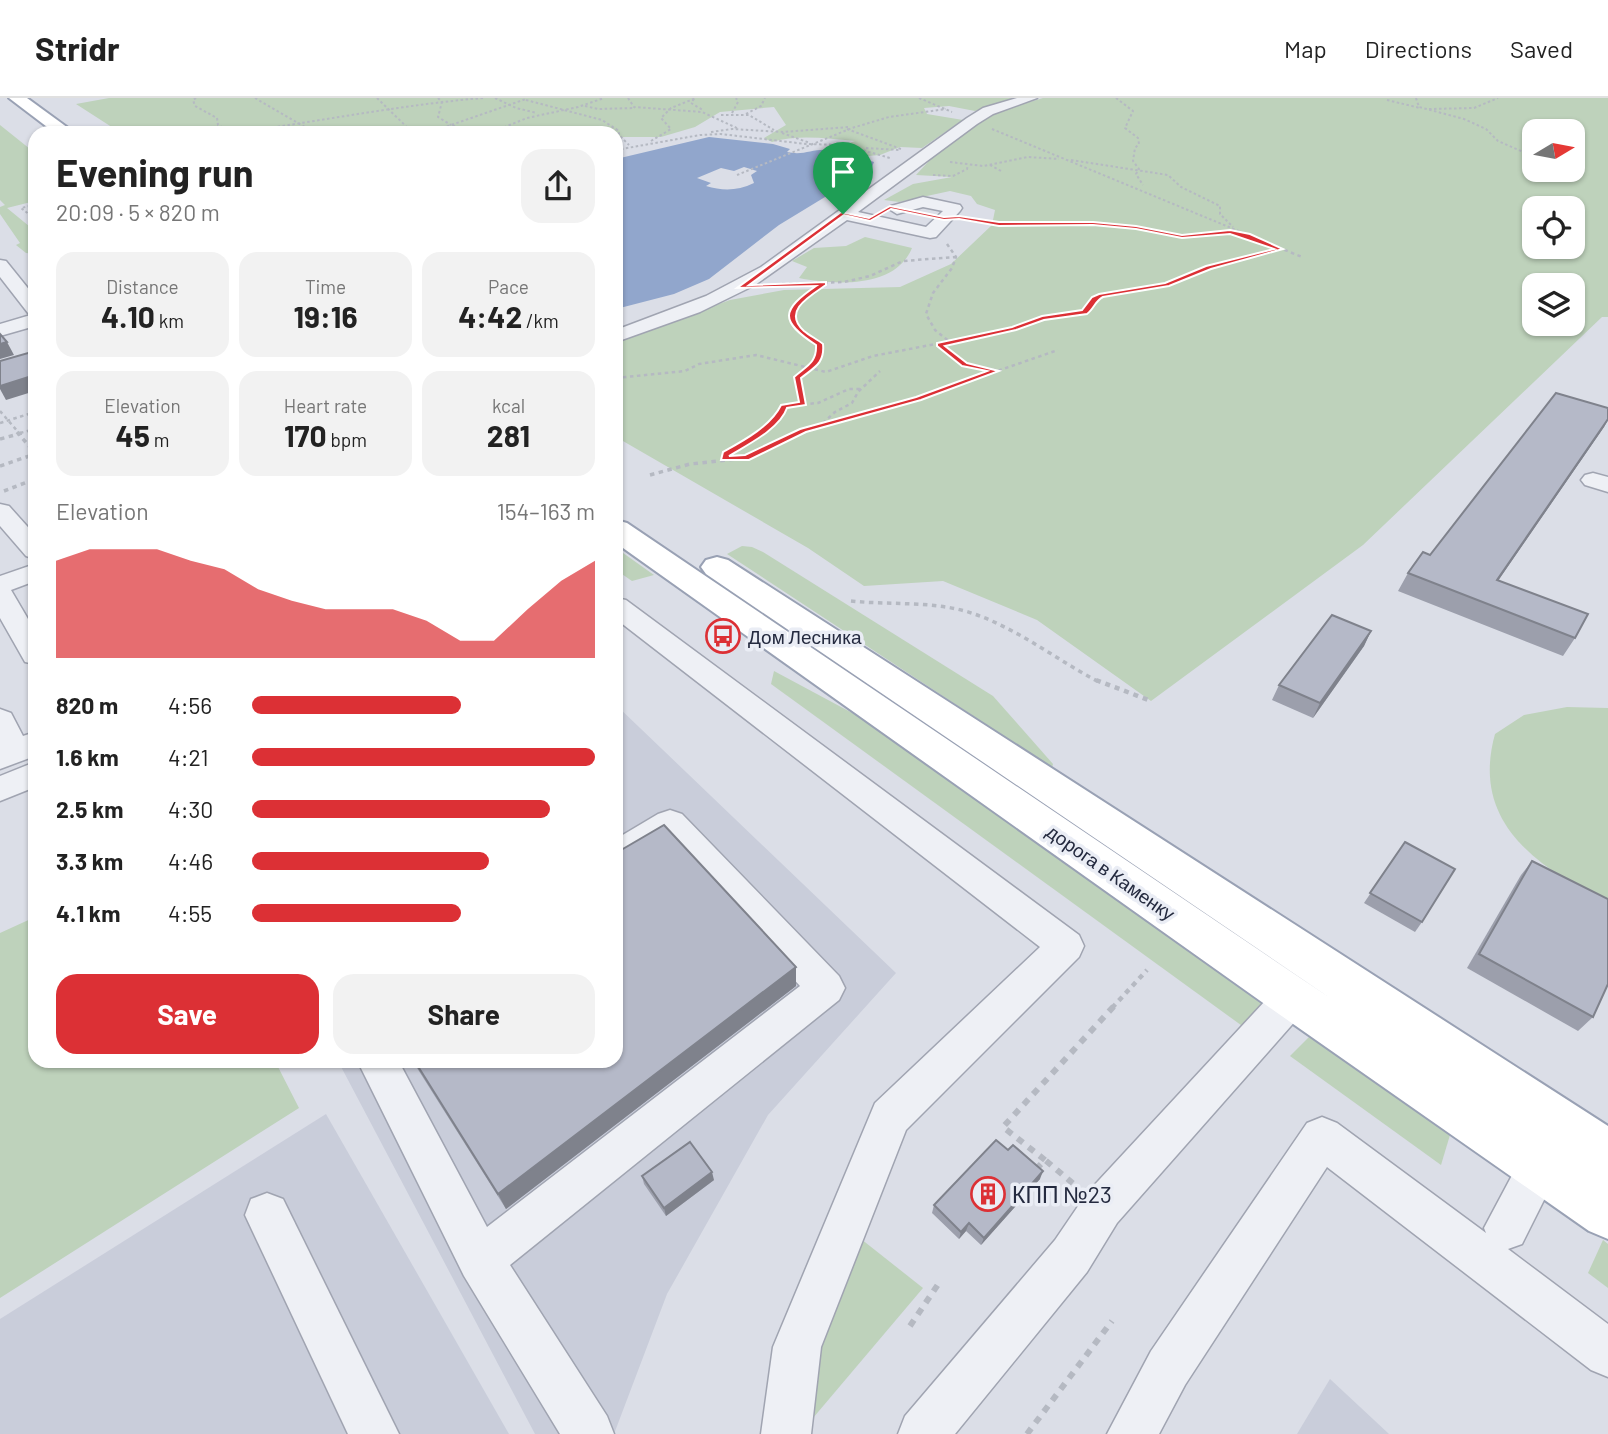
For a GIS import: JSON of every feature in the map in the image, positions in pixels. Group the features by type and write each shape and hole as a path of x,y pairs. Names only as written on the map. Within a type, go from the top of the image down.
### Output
{"main road":[{"path":"0,104 19,98 57,126"},
{"path":"0,104 31,126"},
{"name":"дорога в Каменку","path":"623,505 1608,1156"},
{"name":"дорога в Каменку","path":"623,533 1292,998 1608,1212"}],"street":[{"path":"623,334 687,312 740,288 908,167 965,117 1031,98"},
{"path":"843,214 870,220 930,233 954,208 923,202 897,209 890,207 870,220"},
{"path":"0,265 28,300"},
{"path":"0,330 28,322"},
{"path":"0,511 28,543"},
{"path":"0,585 28,575"},
{"path":"0,594 28,643"},
{"path":"623,611 1066,947 890,1117 797,1347 786,1434"},
{"path":"0,720 22,757 0,789"},
{"path":"480,1260 826,988 670,822 623,852"},
{"path":"923,1434 1071,1256 1102,1208 1292,998"},
{"path":"381,1068 480,1260 589,1434"},
{"path":"1132,1434 1168,1368 1322,1137 1608,1353"},
{"path":"1506,1228 1541,1166"},
{"path":"267,1215 374,1434"}],"path":[{"path":"196,98 193,100 195,106 217,118 221,126"},
{"path":"255,98 303,126"},
{"path":"377,98 406,126"},
{"path":"438,98 442,102"},
{"path":"278,126 320,122 387,108 483,98"},
{"path":"495,98 542,114"},
{"path":"450,126 531,98"},
{"path":"587,98 595,101"},
{"path":"509,126 542,114 564,111 604,98"},
{"path":"628,98 634,107 639,107"},
{"path":"645,143 671,129 662,118 671,107 696,98"},
{"path":"696,98 691,103 709,113"},
{"path":"732,113 738,103 736,98"},
{"path":"745,114 761,106 765,98"},
{"path":"919,98 1302,257"},
{"path":"1116,98 1133,111 1125,128 1138,138 1139,145 1133,158 1139,169"},
{"path":"1416,98 1422,109 1468,109 1498,98"},
{"path":"526,100 551,105 612,126"},
{"path":"1387,100 1475,124 1486,129 1498,142 1522,152"},
{"path":"442,102 438,117 446,124 453,125"},
{"path":"584,105 598,109 671,107 709,113 728,119 741,129 775,139"},
{"path":"737,175 790,151 813,145 858,126 889,117 953,108"},
{"path":"716,115 745,114 777,132 813,145"},
{"path":"623,147 741,129 777,132 858,126"},
{"path":"700,135 904,150 841,127"},
{"path":"623,139 629,146"},
{"path":"848,146 888,157 908,167 923,167 928,174 940,177 960,174 968,165"},
{"path":"930,150 947,162 968,165 989,165 1028,157 1065,159 1168,175 1181,187 1220,206 1220,214 1226,222 1242,233"},
{"path":"989,165 1002,172"},
{"path":"1139,169 1136,174 1143,185"},
{"path":"956,257 938,224 959,218 999,224 1093,224 1136,228 1182,237 1230,232 1248,235"},
{"path":"623,377 685,371 699,364 756,355 806,369 826,372 842,369 848,363 873,356 939,345 1014,329 1042,318 1084,312 1089,309 1094,299 1102,295 1167,285 1209,268 1280,249"},
{"path":"740,288 823,283 870,276 903,261 956,257"},
{"path":"950,342 935,330 926,314 933,293 952,268 956,257"},
{"path":"804,403 797,377 817,362 820,344 800,331 793,320 792,311 796,303 823,283"},
{"path":"939,345 965,365 995,371"},
{"path":"650,475 674,467 724,458 746,458 821,425 919,398 1058,350"},
{"path":"821,425 835,412 852,403 860,389 880,370"},
{"path":"724,458 726,454 755,438 758,432 780,416 784,406 827,401 849,389 860,389"},
{"path":"0,411 28,445"},
{"path":"0,423 28,414"},
{"path":"0,439 28,431"},
{"path":"0,466 28,456"},
{"path":"0,492 28,482"},
{"path":"851,601 928,604 962,610 1034,643 1087,678 1124,695 1151,701"},
{"path":"1102,1208 1003,1127 1147,970"},
{"path":"1032,1172 1045,1160"},
{"path":"910,1326 939,1283"},
{"path":"1027,1434 1112,1321"}],"shaded area":[{"path":"623,712 896,973 768,1115 667,1294 614,1434 535,1434 342,1068 623,1068"},
{"path":"326,1114 509,1434 0,1434 0,1319"},
{"path":"1330,1379 1389,1434 1297,1434"}],"green space":[{"path":"109,98 1018,98 975,111 949,106 924,108 927,114 963,120 922,148 900,147 880,155 868,156 832,149 855,141 803,138 772,142 764,138 786,125 774,107 720,112 695,127 661,137 623,137 623,126 110,126 76,104"},
{"path":"1043,98 1608,98 1608,317 1602,317 1585,333 1585,273 1522,273 1522,336 1582,336 1363,545 1151,701 1037,620 943,581 864,586 808,548 623,441 623,338 730,300 784,290 900,287 951,264 992,225 995,210 977,204 971,196 950,191 899,202 884,200 913,184 952,177 916,175 939,150 992,113"},
{"path":"0,125 28,147 28,203 7,208 28,225 28,253 16,245 20,243 0,214 0,207 5,205 0,200"},
{"path":"865,237 912,248 904,261 892,271 863,281 829,282 799,278 807,267 792,261 814,248 846,246"},
{"path":"742,546 763,552 993,696 1053,764 1052,768 727,554"},
{"path":"623,553 654,575 632,581 623,575"},
{"path":"774,671 856,715 1262,1002 1245,1028 771,684"},
{"path":"1567,707 1608,708 1608,904 1535,858 1516,839 1502,818 1492,793 1490,766 1495,734 1524,715"},
{"path":"28,920 28,1068 279,1068 299,1108 0,1298 0,933"},
{"path":"1311,1035 1450,1135 1441,1165 1290,1056"},
{"path":"861,1239 923,1288 802,1431 818,1346"},
{"path":"1603,1240 1608,1244 1608,1288 1588,1273"}],"water":[{"path":"709,137 773,144 790,149 787,152 793,153 830,150 874,162 871,169 779,225 709,279 674,294 623,307 623,157","holes":["744,167 757,171 751,175 754,183 736,189 706,186 711,183 697,178 721,168 734,171"]}],"building":[{"path":"0,334 7,342 0,344"},
{"path":"28,353 28,377 0,386 0,361"},
{"path":"1556,393 1608,408 1608,419 1497,580 1588,614 1575,638 1408,573 1423,552 1430,555"},
{"path":"1332,615 1371,631 1320,703 1279,685"},
{"path":"664,825 796,967 498,1194 419,1068 623,1068 623,849"},
{"path":"1405,842 1455,869 1422,922 1370,893"},
{"path":"1532,861 1608,899 1608,984 1593,1017 1479,954"},
{"name":"КПП №23","path":"996,1140 1008,1150 1013,1145 1043,1171 984,1238 969,1223 961,1232 934,1205"},
{"path":"690,1142 712,1172 664,1208 642,1176"}],"place":[{"name":"Дом Лесника","path":"723,636"},
{"name":"КПП №23","path":"988,1194"}],"route":[{"path":"890,207 944,218 999,224 1093,224 1151,230 1182,237 1230,232 1248,235 1280,249 1199,271 1167,285 1102,295 1094,299 1089,309 1084,312 1042,318 1014,329 939,345 955,354 959,362 965,365 995,371 919,398 803,431 746,458 724,458 726,454 740,449 755,438 758,432 780,416 784,406 804,403 797,377 817,362 820,355 820,344 800,331 793,320 792,311 796,303 823,283 740,288 843,214 870,220 890,207"}]}
